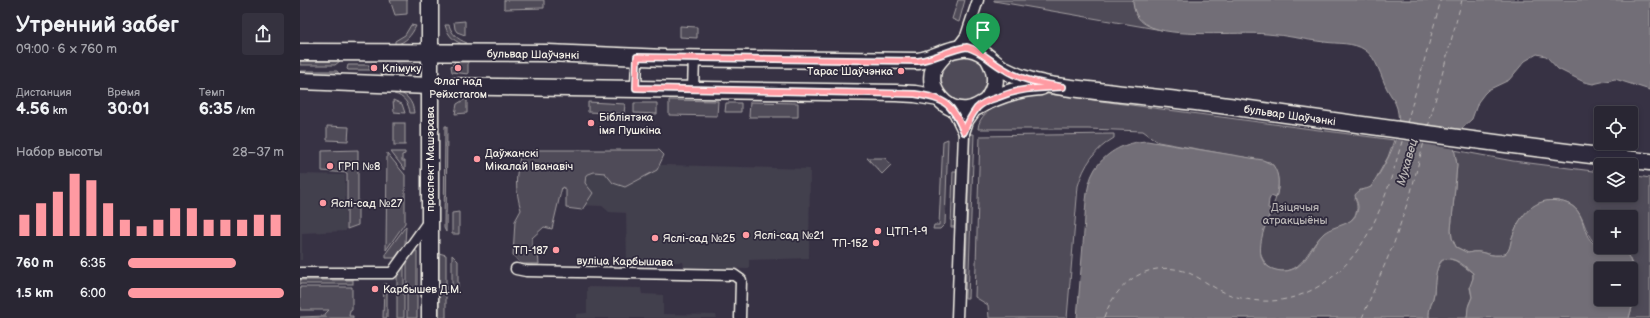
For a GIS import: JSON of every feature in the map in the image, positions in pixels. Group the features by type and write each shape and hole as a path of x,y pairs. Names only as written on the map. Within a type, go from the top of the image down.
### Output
{"main road":[{"name":"праспект Машэрава","path":"430,0 430,318"},
{"name":"бульвар Шаўчэнкі","path":"300,52 548,53 637,57 918,61 967,47 975,49 1004,70 1026,80 1063,87 1219,105 1518,147 1650,162"},
{"path":"951,51 938,61 932,79 934,89 939,98 952,108"},
{"path":"982,105 991,96 996,81 995,73 986,56"},
{"path":"300,81 430,86 896,92 939,98"},
{"name":"бульвар Шаўчэнкі","path":"952,108 969,110 1010,92 1027,88 1063,87"}],"street":[{"path":"951,51 962,43 970,25 978,0"},
{"path":"970,25 972,35 986,56"},
{"path":"636,88 637,57"},
{"path":"693,90 694,58"},
{"path":"957,318 964,132 968,121 982,105"},
{"path":"952,108 964,132"},
{"path":"300,273 392,274 430,219"},
{"name":"вуліца Карбышава","path":"516,269 533,271 734,275 741,280 740,318"}],"shaded area":[{"path":"575,165 667,165 810,169 809,258 749,260 749,269 684,268 683,262 627,262 626,213 609,212 602,206 575,205"},
{"name":"Яслі-сад №27","path":"300,174 345,175 346,231 302,233 302,260 300,260"},
{"path":"587,287 641,288 642,294 663,295 663,314 716,315 717,318 576,318 576,314 587,313"}],"green space":[{"path":"390,0 407,0 407,14 395,15"},
{"path":"504,0 544,0 544,8 504,9"},
{"path":"958,0 965,0 959,22 952,19"},
{"path":"994,0 1133,0 1135,11 1138,16 1146,24 1156,29"},
{"path":"465,21 465,35 457,32 454,22"},
{"path":"411,25 416,26 410,36 395,45 395,41 405,35"},
{"path":"445,25 449,25 455,36 467,43 467,45 456,41 448,32"},
{"path":"680,26 697,27 697,38 680,37"},
{"path":"959,55 969,55 981,62 988,74 988,84 981,96 969,103 959,103 951,99 944,92 940,84 940,74 944,66 951,59"},
{"path":"300,61 340,61 335,65 300,65"},
{"path":"410,61 414,66 412,72 408,74 395,74 395,62"},
{"path":"455,62 468,62 468,74 452,72 451,66"},
{"path":"348,65 369,65 370,70 348,70"},
{"path":"300,71 337,71 340,75 300,74"},
{"path":"394,91 408,98 414,113 410,113 405,101 398,95 394,94"},
{"name":"Дзіцячыя атракцыёны","path":"1048,94 1394,140 1388,157 1371,187 1360,190 1355,199 1357,208 1353,218 1347,223 1327,231 1318,239 1305,258 1295,268 1280,271 1272,269 1268,266 1260,252 1260,240 1275,201 1278,188 1277,175 1270,162 1158,142 1143,131 1088,129 978,129 980,120 995,107 1006,102 1029,96"},
{"path":"467,98 467,113 455,114 457,104"},
{"path":"393,100 402,104 405,113 394,112"},
{"path":"669,100 718,101 717,116 669,115"},
{"path":"588,102 625,104 624,114 588,112"},
{"path":"750,102 798,103 798,117 749,117"},
{"path":"634,103 657,103 657,114 634,113"},
{"path":"726,103 741,103 741,112 725,112"},
{"path":"394,123 405,123 405,145 394,145"},
{"path":"327,126 349,127 348,141 327,140"},
{"path":"445,126 447,126 446,232 444,228"},
{"path":"970,134 974,134 968,298 965,298"},
{"path":"1114,134 1114,138 1101,147 1091,158 1080,178 1078,186 1067,318 989,318 988,305 975,297 980,136"},
{"path":"948,139 945,224 940,229 933,229 934,225 939,225 943,141"},
{"path":"358,150 358,225 347,229 347,173 322,171 322,151"},
{"path":"537,150 659,150 664,155 657,170 625,187 613,183 605,173 594,172 586,175 585,183 593,193 582,210 566,208 566,189 562,187 552,229 544,227 532,238 532,246 538,252 539,264 521,264 513,255 515,221 521,210 516,182 521,154"},
{"path":"1454,150 1513,161 1594,171 1594,202 1638,202 1638,176 1650,178 1650,318 1629,318 1632,306 1638,306 1638,262 1631,262 1627,254 1638,254 1638,210 1594,210 1594,242 1590,237 1578,212 1573,207 1566,203 1557,201 1540,203 1527,212 1521,219 1513,235 1510,246 1505,254 1495,255 1478,252 1468,253 1456,247 1452,238 1451,230 1457,165"},
{"path":"391,152 405,152 405,154 402,155 402,161 405,161 405,170"},
{"path":"387,153 405,175 405,223 386,250"},
{"path":"867,158 885,158 891,165 882,174"},
{"path":"953,171 958,171 955,227 951,227"},
{"path":"459,212 459,234 452,234 452,213"},
{"path":"406,226 405,244 395,258 386,258 386,253"},
{"path":"414,251 417,251 417,318 407,318 407,260"},
{"path":"439,253 446,255 446,318 439,318"},
{"path":"452,255 458,261 458,287 452,287"},
{"path":"1447,258 1456,261 1473,273 1470,288 1472,297 1469,304 1467,318 1429,318 1437,268 1443,260"},
{"path":"404,265 404,318 397,318 397,274"},
{"path":"300,280 353,280 353,284 300,284"},
{"path":"384,284 387,284 387,318 383,318"},
{"path":"300,287 352,287 352,310 350,310 349,316 353,316 353,318 300,318 325,316 329,310 300,310"}],"water":[{"name":"Мухавец","path":"1133,0 1650,0 1650,90 1615,79 1593,84 1584,82 1558,69 1546,56 1537,54 1525,61 1509,80 1488,90 1484,94 1478,102 1472,119 1460,130 1454,147 1457,165 1451,230 1452,238 1456,247 1468,253 1478,252 1495,255 1505,254 1509,248 1516,228 1524,214 1530,209 1542,202 1550,200 1568,204 1575,208 1580,214 1587,234 1594,243 1594,254 1627,254 1628,256 1630,262 1594,262 1594,306 1632,306 1629,318 1467,318 1468,307 1472,297 1470,286 1473,273 1454,260 1445,259 1441,261 1438,268 1429,311 1429,318 1077,318 1087,192 1091,176 1095,169 1111,152 1132,143 1147,141 1263,160 1273,165 1278,177 1278,189 1276,198 1271,196 1269,200 1268,208 1272,209 1263,234 1261,252 1263,260 1268,266 1276,270 1285,271 1301,264 1324,233 1345,224 1354,218 1358,207 1355,195 1360,191 1371,187 1392,149 1398,129 1397,108 1395,103 1373,58 1361,47 1351,44 1254,33 1205,34 1172,32 1147,25 1141,20 1135,11"}],"pier":[{"path":"1396,121 1463,130 1455,143 1456,149 1392,139"}],"ferry route":[{"path":"1407,123 1441,0"},
{"path":"1428,127 1462,0"},
{"path":"1104,318 1109,306 1124,286 1133,278 1155,269 1167,268 1180,270 1198,277 1228,294 1255,300 1281,300 1298,296 1314,289 1333,276 1349,261 1363,243 1383,202 1403,138"},
{"path":"1362,318 1394,243 1411,192 1424,142"}],"place":[{"name":"Клімуку","path":"374,68"},
{"name":"Флаг над Рейхстагом","path":"458,68"},
{"name":"Тарас Шаўчэнка","path":"901,71"},
{"name":"Бібліятэка імя Пушкіна","path":"591,123"},
{"name":"Даўжанскі Мікалай Іванавіч","path":"477,159"},
{"name":"ГРП №8","path":"330,166"},
{"name":"Яслі-сад №27","path":"323,203"},
{"name":"ЦТП-1-9","path":"878,231"},
{"name":"Яслі-сад №21","path":"746,235"},
{"name":"Яслі-сад №25","path":"655,238"},
{"name":"ТП-152","path":"876,243"},
{"name":"ТП-187","path":"556,250"},
{"name":"Карбышев Д.М.","path":"375,289"}],"route":[{"path":"967,47 975,49 983,54 1004,70 1026,80 1063,87 1027,88 1010,92 986,102 978,107 968,121 964,132 952,108 944,104 939,98 915,94 896,92 804,92 636,88 637,57 918,61 945,54 957,48 967,47"}]}
